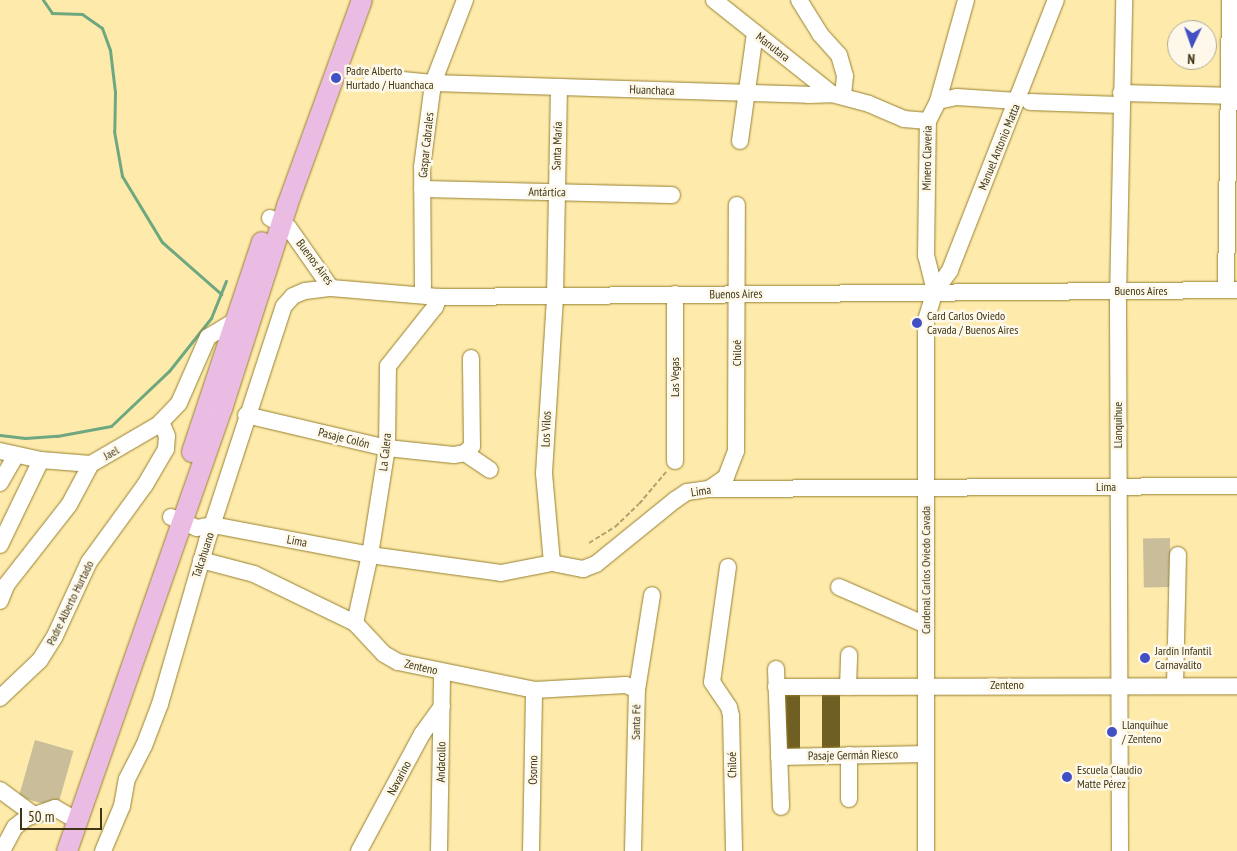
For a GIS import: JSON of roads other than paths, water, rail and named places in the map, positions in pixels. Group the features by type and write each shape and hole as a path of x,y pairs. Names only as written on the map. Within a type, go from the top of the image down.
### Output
{"main road":[{"path":"56,851 119,685 189,527 276,220 348,0"},
{"path":"189,527 234,321 276,220 362,0"},
{"path":"67,851 119,685"}],"street":[{"name":"Gaspar Cabrales","path":"431,296 422,167 433,82 464,0"},
{"name":"Manutara","path":"714,0 838,95"},
{"path":"799,0 820,34 838,55 845,76 838,95"},
{"name":"Minero Claveria","path":"935,292 926,256 928,121 938,101 966,0"},
{"name":"Manuel Antonio Matta","path":"935,292 950,270 1023,102 1056,0"},
{"name":"Llanquihue","path":"1120,851 1118,291 1124,0"},
{"path":"1230,0 1232,96 1231,290"},
{"path":"740,141 745,93 756,33"},
{"name":"Huanchaca","path":"372,77 433,82 559,87 838,95 904,119 928,121"},
{"name":"Santa María","path":"555,296 559,87"},
{"path":"938,101 957,97 1023,102 1232,96"},
{"name":"Antártica","path":"422,188 672,195"},
{"name":"Chiloé","path":"709,489 726,477 736,451 737,205"},
{"name":"Buenos Aires","path":"276,220 313,258 332,288 431,296 1231,290"},
{"name":"Talcahuano","path":"213,525 246,415 284,306 293,296 305,291 332,288"},
{"name":"Cardenal Carlos Oviedo Cavada","path":"926,851 924,338 926,320 935,292"},
{"name":"Las Vegas","path":"675,294 675,461"},
{"name":"La Calera","path":"355,623 370,555 387,448 388,366 436,307 431,296"},
{"name":"Los Vilos","path":"552,563 544,473 555,296"},
{"name":"Jael","path":"0,601 18,569 69,505 91,464 161,422 179,403 208,336 234,321"},
{"path":"471,358 472,446 465,452 490,470"},
{"name":"Pasaje Colón","path":"246,415 387,448 454,455 465,452"},
{"name":"Padre Alberto Hurtado","path":"0,698 40,660 54,638 89,562 146,486 166,449 167,436 161,422"},
{"path":"0,484 8,453 40,460 91,464"},
{"path":"0,545 40,460"},
{"name":"Lima","path":"189,527 213,525 370,555 501,573 552,563 583,570 596,564 687,492 709,489 1237,486"},
{"name":"Talcahuano","path":"103,851 122,806 126,779 144,746 160,704 201,560 189,527"},
{"path":"1175,686 1178,555"},
{"name":"Zenteno","path":"201,560 254,574 355,623 384,654 398,662 534,690 626,684 637,690"},
{"name":"Chiloé","path":"728,567 712,682 729,706 731,716 734,851"},
{"path":"839,588 926,626"},
{"name":"Santa Fé","path":"633,851 637,690 652,595"},
{"path":"848,687 849,655"},
{"path":"776,669 781,807"},
{"name":"Andacollo","path":"440,851 442,672"},
{"name":"Zenteno","path":"776,687 926,685 1237,686"},
{"name":"Osorno","path":"531,851 534,690"},
{"name":"Navarino","path":"359,851 422,734 442,706"},
{"name":"Pasaje Germán Riesco","path":"779,756 926,754"},
{"path":"849,755 849,800"},
{"path":"0,790 34,815"},
{"path":"0,804 34,815"},
{"path":"2,851 7,829 34,815 55,808 69,816"}],"waterway":[{"path":"43,0 52,13 82,14 102,28 110,50 115,92 114,131 122,176 162,242 221,294"},
{"path":"0,435 25,438 57,436 111,426 169,371 211,318 226,281"}],"place":[{"name":"Padre Alberto Hurtado / Huanchaca","path":"336,78"},
{"name":"Card Carlos Oviedo Cavada / Buenos Aires","path":"917,323"},
{"name":"Jardín Infantil Carnavalito","path":"1145,658"},
{"name":"Llanquihue / Zenteno","path":"1112,732"},
{"name":"Escuela Claudio Matte Pérez","path":"1067,777"}]}
